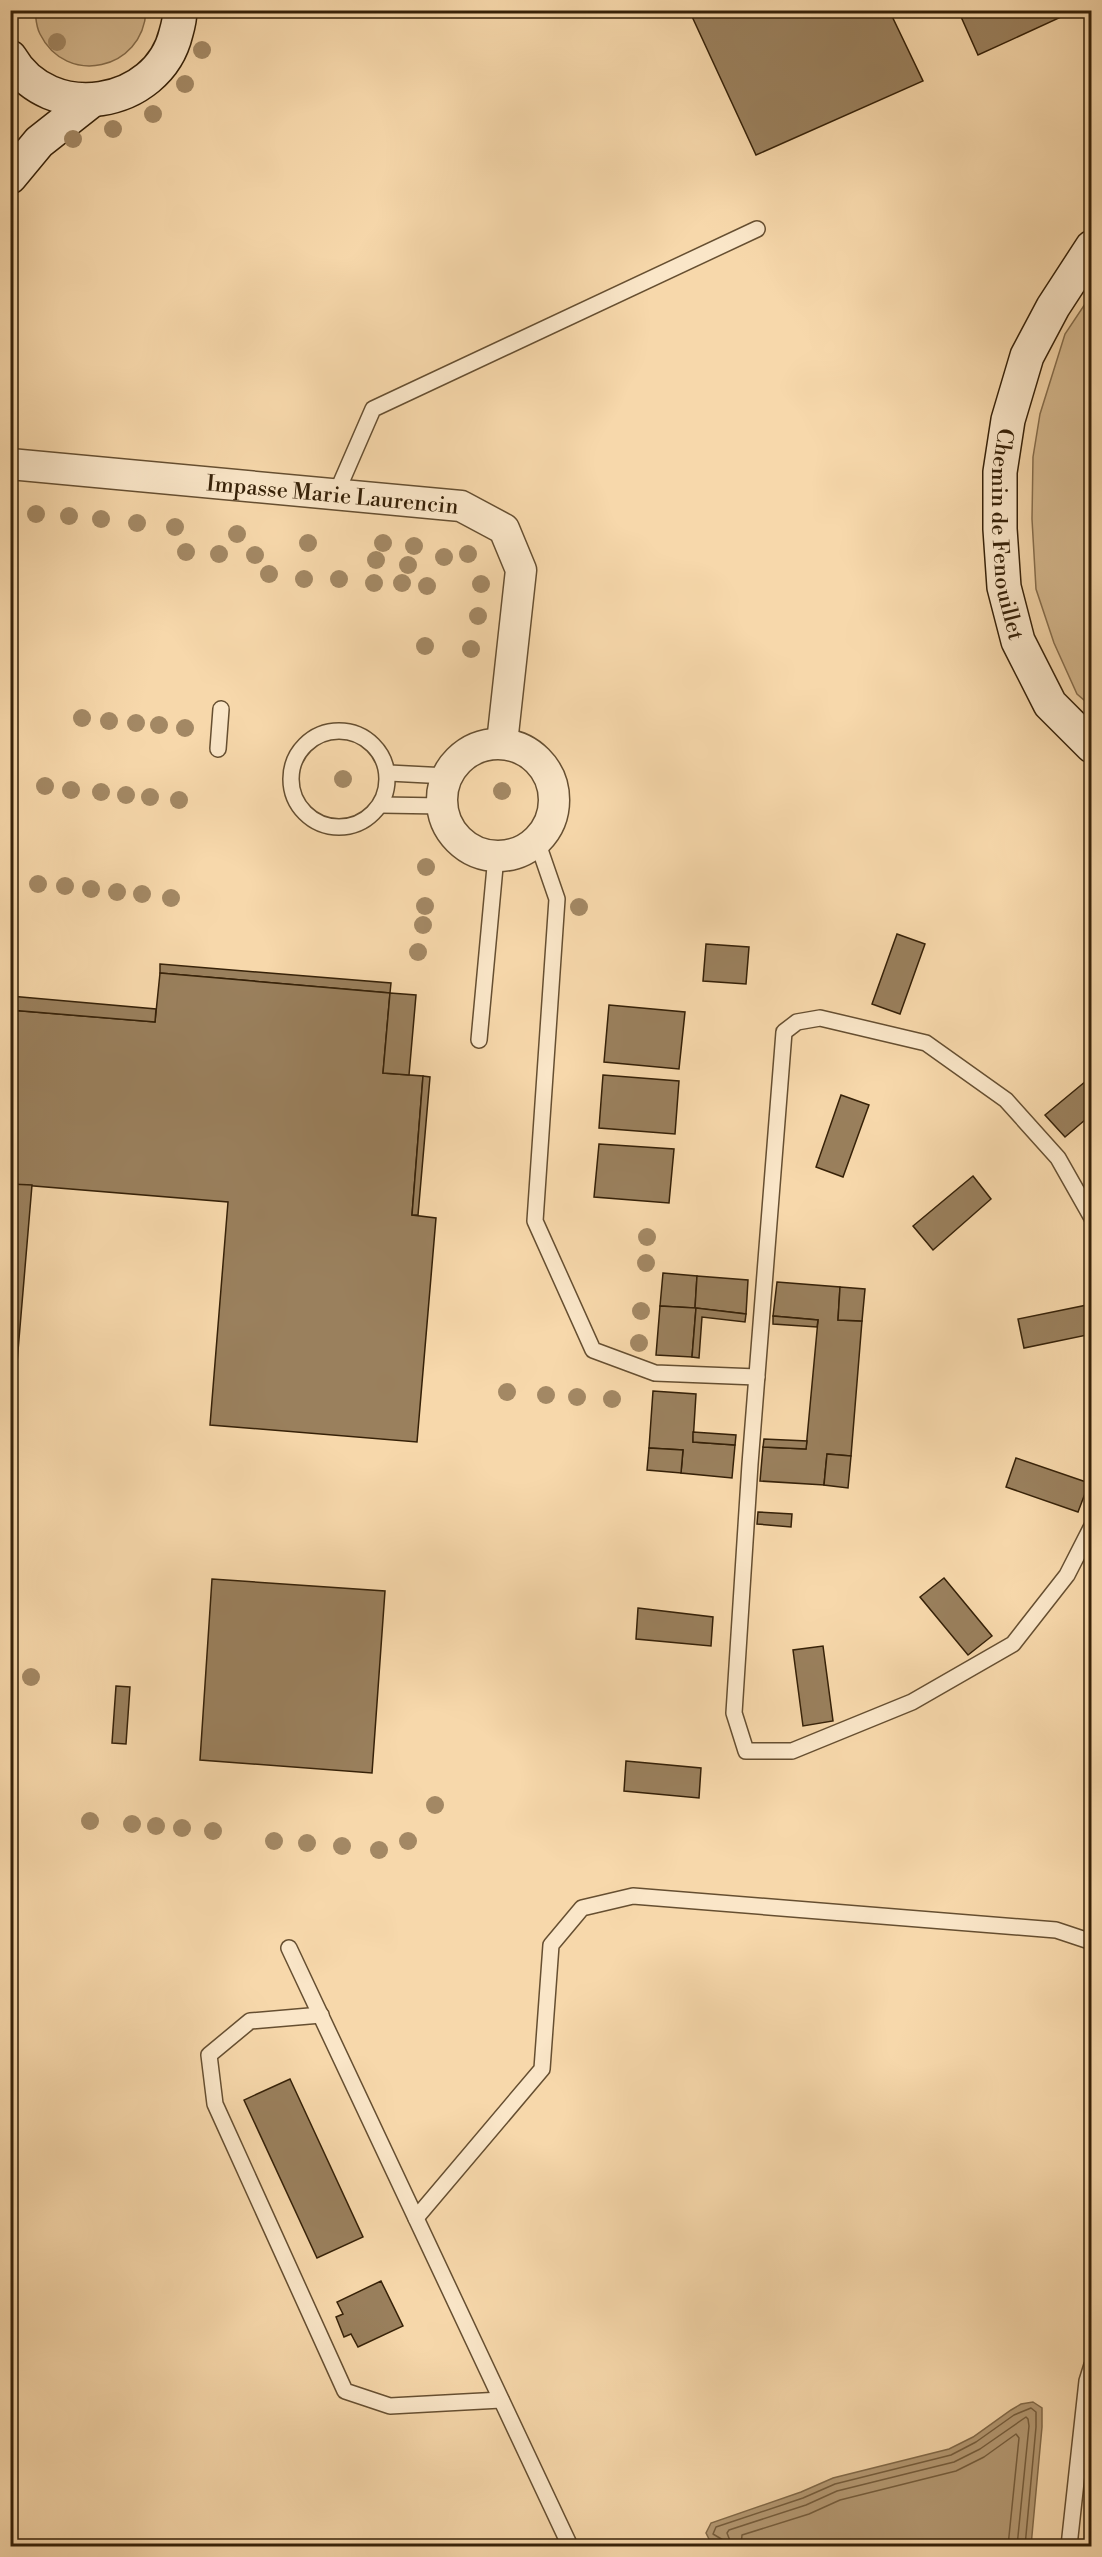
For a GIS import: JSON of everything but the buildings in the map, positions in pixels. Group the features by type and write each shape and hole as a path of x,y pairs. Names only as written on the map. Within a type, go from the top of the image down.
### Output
{"street":[{"path":"13,68 38,86 63,98 91,101 124,94 153,75 172,48 182,12"},
{"path":"10,177 39,142 91,101"},
{"name":"Chemin de Fenouillet","path":"1092,247 1053,307 1027,356 1007,431 1000,472 1000,530 1004,587 1018,640 1050,704 1092,746"},
{"name":"Impasse Marie Laurencin","path":"10,465 461,506 504,530 521,570 502,743"},
{"path":"502,743 520,748 536,758 551,778 555,800 551,822 537,841 518,853 496,856 476,852 457,839 444,818 441,793 449,771 464,755 483,745 502,743"}],"lane":[{"path":"336,494 373,410 758,229"},
{"path":"218,749 221,709"},
{"path":"329,730 354,731 376,745 389,773 381,805 363,822 338,829 313,821 295,802 290,771 307,741 329,730"},
{"path":"389,773 447,776"},
{"path":"381,805 443,806"},
{"path":"537,841 557,899 535,1221 593,1350 655,1373 757,1377"},
{"path":"479,1040 496,856"},
{"path":"1092,1218 1058,1158 1006,1100 926,1043 820,1018 797,1022 784,1032 734,1713 746,1751 792,1751 912,1702 1013,1644 1067,1575 1092,1526"},
{"path":"416,2218 542,2069 551,1945 582,1908 633,1896 1056,1930 1092,1942"},
{"path":"289,1948 570,2547"},
{"path":"321,2015 250,2021 209,2055 215,2104 345,2391 390,2406 501,2400"},
{"path":"1069,2547 1087,2380 1092,2365"}],"shaded area":[{"path":"35,11 146,11 142,31 132,47 118,58 102,65 84,66 67,61 52,51 39,31"},
{"path":"1091,295 1091,706 1077,694 1054,643 1036,589 1032,519 1033,457 1040,414 1065,334"}],"water":[{"path":"1033,2402 1042,2408 1042,2427 1031,2546 746,2546 710,2541 706,2533 711,2523 801,2492 833,2478 949,2449 973,2437 1021,2404"}]}
